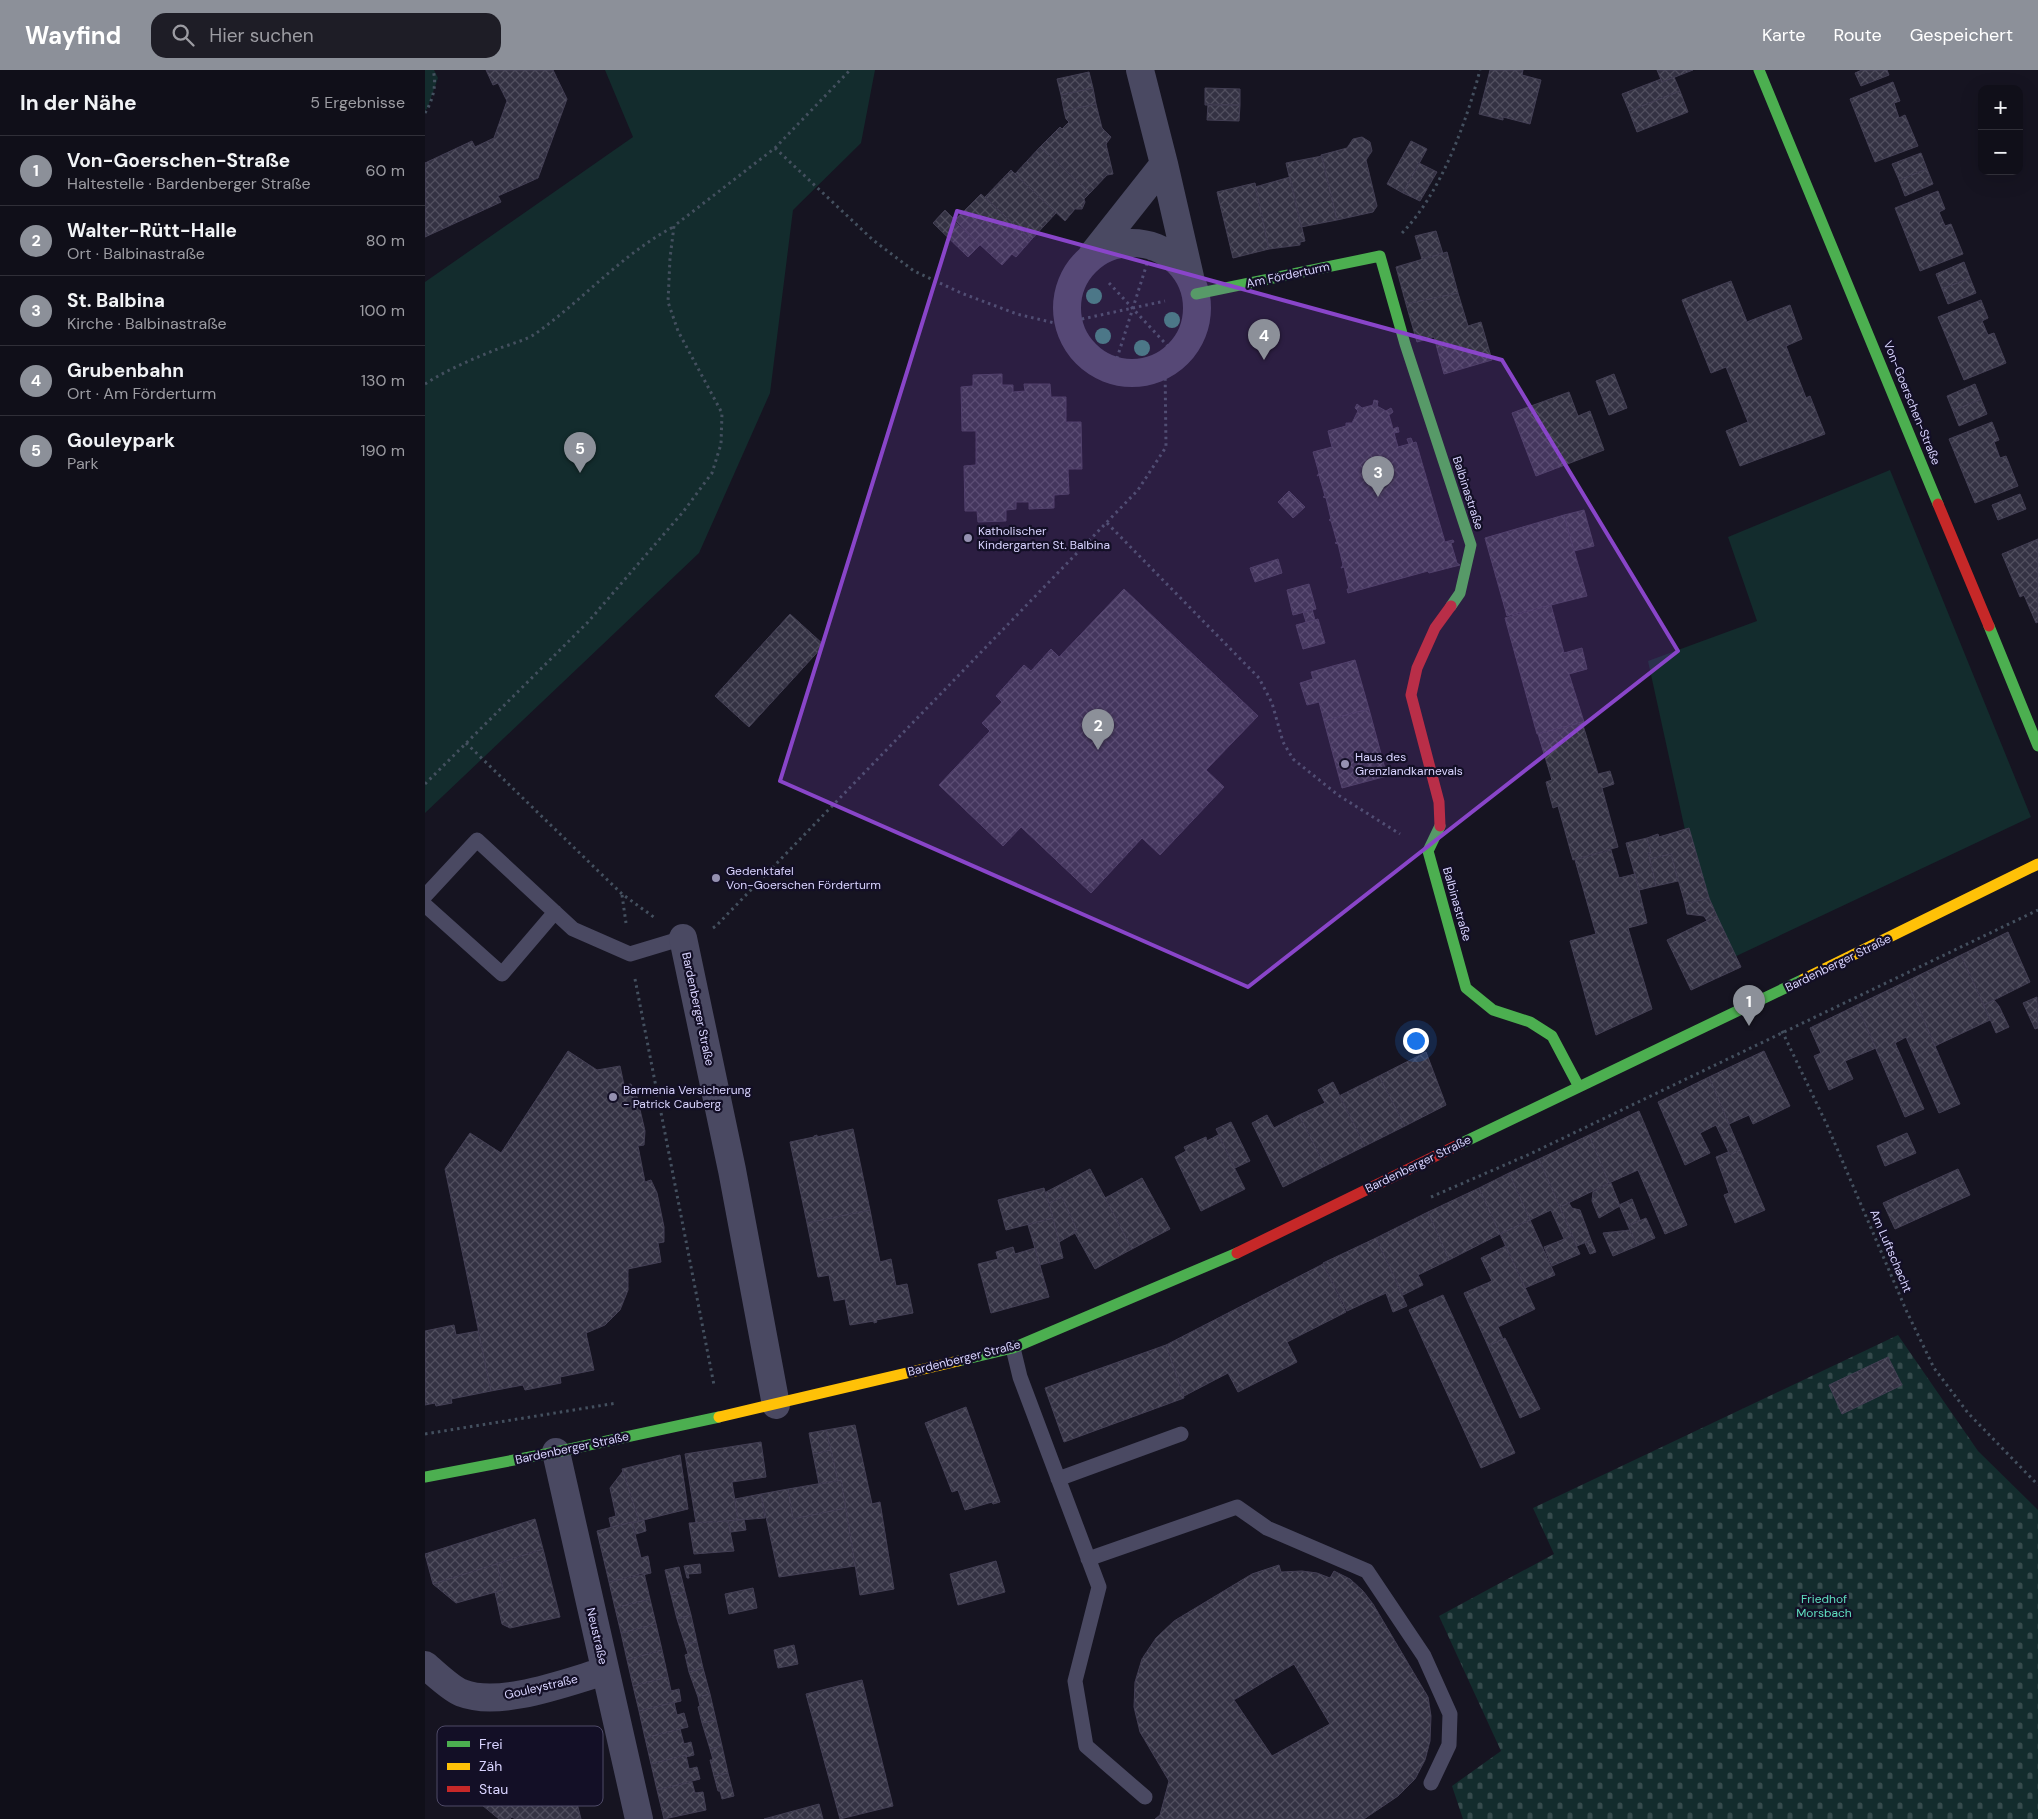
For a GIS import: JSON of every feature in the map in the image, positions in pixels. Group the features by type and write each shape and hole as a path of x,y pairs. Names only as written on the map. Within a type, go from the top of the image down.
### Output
{"street":[{"path":"1140,70 1164,164 1193,286 1197,317 1191,338 1171,360 1149,372 1113,371 1097,364 1084,352 1075,338 1069,322 1067,305 1070,289 1077,274 1164,164"},
{"name":"Von-Goerschen-Straße","path":"1759,70 2038,746"},
{"path":"1088,260 1102,250 1118,244 1136,243 1153,246 1181,264 1193,286"},
{"name":"Am Förderturm","path":"1193,286 1380,256"},
{"name":"Balbinastraße","path":"1380,256 1405,344 1471,545 1460,593 1435,628 1417,668 1411,695 1439,802 1440,826 1428,851 1466,988 1493,1010 1530,1022 1552,1036 1579,1087"},
{"name":"Bardenberger Straße","path":"425,1477 556,1452 777,1405 1013,1348 1226,1259 1534,1106 1579,1087 1769,997 2038,864"},
{"name":"Bardenberger Straße","path":"683,938 728,1151 777,1405"},
{"name":"Neustraße","path":"556,1452 639,1819"},
{"name":"Gouleystraße","path":"425,1665 461,1693 489,1698 523,1694 605,1671"}],"lane":[{"path":"425,896 477,840 573,929 631,954 683,938"},
{"path":"425,905 501,974 555,912"},
{"path":"1013,1348 1020,1376 1099,1587 1075,1681 1086,1746 1145,1797"},
{"path":"1058,1479 1181,1434"},
{"path":"1088,1559 1237,1507 1267,1528 1367,1571 1424,1656 1450,1714 1449,1745 1431,1783"}],"path":[{"path":"425,113 431,104 436,78 433,70"},
{"path":"425,384 473,359 533,335 560,315 624,258 653,237 673,226 775,148 850,70"},
{"path":"1380,256 1406,229 1443,172 1471,104 1480,70"},
{"path":"775,148 873,240 914,271 961,293 1017,314 1059,324 1132,307"},
{"path":"425,784 588,622 683,512 712,473 721,444 722,413 678,331 668,302 673,226"},
{"path":"1113,371 1153,246"},
{"path":"716,926 1138,490 1166,446 1171,360 1132,307"},
{"path":"1107,523 1259,678 1272,703 1283,742 1293,759 1339,795 1377,821 1428,851"},
{"path":"466,743 622,894 631,954 714,1386"},
{"name":"Am Luftschacht","path":"1769,997 1783,1032 1839,1152 1906,1310 1934,1368 1968,1413 2038,1485"},
{"path":"704,1387 771,1375"},
{"path":"425,1434 626,1401"}],"highlighted area":[{"path":"957,211 1502,360 1678,651 1248,987 780,781"}],"green space":[{"path":"425,70 434,70 438,78 425,110"},
{"path":"605,70 875,70 861,143 793,210 770,393 699,553 425,813 425,282 633,137"},
{"path":"1890,470 2031,817 1730,959 1699,894 1648,661 1757,621 1728,537"},
{"name":"Friedhof Morsbach","path":"1898,1335 1978,1451 2038,1510 2038,1819 1463,1819 1452,1786 1501,1751 1439,1616 1554,1554 1533,1508"}],"building":[{"path":"486,70 553,70 567,99 538,178 498,196 501,202 425,237 425,163 472,141 475,147 494,138 507,101 498,83 493,85"},
{"path":"1490,70 1523,70 1522,75 1541,80 1530,124 1503,117 1503,120 1479,114"},
{"path":"1657,70 1693,70 1662,82"},
{"path":"1862,70 1887,70 1889,75 1861,86 1855,73"},
{"path":"1089,72 1093,88 1061,95 1057,79"},
{"path":"1674,77 1680,91 1629,111 1622,94 1661,79 1662,82"},
{"path":"1893,82 1900,101 1894,103 1899,118 1905,115 1918,146 1875,162 1850,99"},
{"path":"1093,88 1096,104 1064,111 1061,95"},
{"path":"1205,88 1240,89 1240,105 1205,105"},
{"path":"1680,91 1688,112 1637,132 1629,111"},
{"path":"1096,104 1102,128 1111,137 1106,144 1113,174 1107,175 1090,193 1040,147 1060,127 1062,129 1069,122 1064,111"},
{"path":"1208,104 1240,105 1239,121 1207,120"},
{"path":"1362,137 1370,142 1372,151 1366,160 1377,206 1373,212 1337,220 1321,155 1347,148 1353,139"},
{"path":"1411,141 1427,149 1403,193 1387,184"},
{"path":"1040,147 1090,193 1084,199 1085,202 1082,209 1075,209 1065,221 1015,174"},
{"path":"1921,153 1927,169 1899,180 1892,164"},
{"path":"1322,156 1337,220 1301,227 1286,163"},
{"path":"1419,163 1437,172 1420,201 1403,193"},
{"path":"1927,169 1933,184 1905,196 1899,180"},
{"path":"1011,170 1056,213 1031,240 985,197"},
{"path":"1290,177 1305,241 1300,242 1300,245 1269,249 1255,187"},
{"path":"1255,183 1269,249 1233,258 1217,192"},
{"path":"1938,191 1945,209 1939,212 1945,226 1951,224 1963,254 1920,271 1895,208"},
{"path":"981,194 1031,240 1016,257 1012,254 1002,265 954,221"},
{"path":"945,210 980,245 968,257 933,223"},
{"path":"1436,231 1443,254 1422,259 1415,236"},
{"path":"1447,252 1458,293 1406,304 1396,267"},
{"path":"1964,262 1970,278 1942,289 1936,274"},
{"path":"1970,278 1976,293 1948,304 1942,289"},
{"path":"1731,281 1747,322 1790,305 1802,339 1786,346 1806,398 1810,396 1825,434 1740,466 1726,431 1748,422 1726,367 1711,373 1682,300"},
{"path":"1458,293 1468,326 1481,322 1492,360 1444,374 1434,337 1417,342 1406,304"},
{"path":"1981,300 1988,318 1982,321 1988,335 1994,333 2006,363 1964,380 1938,317"},
{"path":"1002,374 1002,385 1013,385 1013,392 1025,391 1024,384 1050,384 1051,397 1066,397 1066,422 1081,422 1082,469 1068,469 1069,494 1054,495 1054,508 1029,509 1029,502 1016,502 1016,509 1006,510 1006,521 978,522 977,511 965,511 964,466 976,465 976,431 962,431 961,387 973,386 973,375"},
{"path":"1614,374 1627,408 1609,415 1596,381"},
{"path":"1975,384 1981,399 1953,411 1947,396"},
{"path":"1569,392 1578,416 1590,411 1604,450 1536,476 1512,413"},
{"path":"1981,399 1987,414 1959,426 1953,411"},
{"path":"1374,400 1378,401 1377,406 1386,411 1391,408 1393,412 1389,415 1393,429 1398,427 1399,432 1394,433 1398,447 1409,444 1407,439 1411,438 1413,443 1416,442 1445,542 1453,540 1454,542 1451,543 1457,563 1460,565 1429,573 1428,571 1348,593 1347,589 1349,589 1344,567 1341,568 1343,565 1338,544 1335,543 1337,542 1331,521 1329,520 1331,519 1326,498 1323,497 1325,496 1319,475 1317,476 1319,473 1313,452 1332,447 1328,431 1346,426 1346,423 1352,423 1358,411 1355,408 1357,404 1362,408 1373,405"},
{"path":"1992,422 1999,440 1994,442 2000,458 2006,456 2018,486 1975,503 1949,439"},
{"path":"1289,491 1305,507 1293,518 1278,502"},
{"path":"2020,494 2026,509 1998,520 1992,505"},
{"path":"1584,510 1594,546 1574,551 1564,515"},
{"path":"1564,515 1587,596 1507,616 1485,538"},
{"path":"2038,539 2038,622 2036,623 2024,595 2020,597 2002,554"},
{"path":"1278,559 1282,573 1255,582 1250,568"},
{"path":"1309,584 1316,609 1293,615 1287,590"},
{"path":"1124,589 1258,716 1206,770 1224,787 1160,855 1142,838 1091,893 1021,827 1003,846 939,785 990,731 982,723 1002,702 996,696 1024,665 1031,671 1051,649 1059,657"},
{"path":"1551,605 1564,653 1582,648 1587,669 1569,674 1584,722 1537,734 1505,618"},
{"path":"1312,609 1315,620 1306,622 1303,612"},
{"path":"790,614 824,645 749,727 715,696"},
{"path":"1318,619 1325,643 1303,649 1296,625"},
{"path":"1355,660 1369,709 1324,721 1319,702 1307,705 1300,683 1313,679 1311,672"},
{"path":"1369,709 1387,776 1342,788 1324,721"},
{"path":"1582,722 1598,774 1610,771 1614,784 1602,788 1618,847 1573,860 1558,806 1553,808 1546,782 1552,780 1538,734"},
{"path":"1689,828 1709,898 1685,904 1671,854 1650,859 1648,853 1651,853 1647,838 1658,834 1659,837"},
{"path":"1647,838 1651,853 1648,853 1656,886 1639,890 1626,843"},
{"path":"1611,850 1619,878 1635,874 1647,923 1628,928 1652,1009 1596,1035 1570,941 1596,934 1575,860"},
{"path":"1671,854 1678,881 1656,886 1650,859"},
{"path":"1709,898 1717,916 1707,921 1704,916 1687,914 1685,904"},
{"path":"1717,916 1741,967 1691,990 1667,940"},
{"path":"2008,932 2030,982 1984,1005 1961,955"},
{"path":"1961,955 1990,1020 1935,1046 1907,981"},
{"path":"1907,981 1960,1104 1939,1113 1906,1037 1895,1043 1924,1109 1905,1117 1857,1005"},
{"path":"2037,997 2038,1028 2035,1029 2023,1003"},
{"path":"1994,1000 2009,1027 1996,1033 1984,1005"},
{"path":"1857,1005 1876,1048 1845,1061 1853,1079 1829,1090 1814,1056 1821,1053 1810,1028"},
{"path":"568,1051 597,1070 620,1066 624,1085 631,1084 637,1097 645,1131 644,1145 638,1146 645,1182 651,1180 657,1193 664,1227 664,1242 658,1243 661,1262 628,1269 628,1290 620,1310 605,1325 586,1333 594,1370 560,1377 561,1383 525,1390 523,1385 491,1391 445,1169 470,1133 501,1153"},
{"path":"1764,1051 1790,1106 1753,1124 1749,1115 1729,1124 1709,1077"},
{"path":"1426,1052 1446,1105 1405,1126 1379,1076"},
{"path":"1379,1076 1405,1126 1365,1146 1339,1096"},
{"path":"1709,1077 1740,1150 1730,1155 1716,1125 1700,1133 1710,1153 1685,1165 1658,1102"},
{"path":"1333,1082 1365,1146 1325,1166 1299,1115 1325,1103 1318,1090"},
{"path":"1639,1111 1687,1225 1665,1234 1638,1170 1609,1183 1589,1135"},
{"path":"1267,1115 1274,1128 1299,1115 1325,1166 1283,1187 1252,1123"},
{"path":"1231,1122 1250,1161 1235,1168 1216,1129"},
{"path":"853,1129 870,1210 807,1223 790,1142"},
{"path":"1907,1133 1916,1153 1885,1166 1877,1146"},
{"path":"1218,1135 1245,1189 1201,1211 1175,1157 1186,1151 1184,1147 1206,1137 1207,1141"},
{"path":"1589,1135 1609,1183 1560,1207 1539,1159"},
{"path":"1740,1150 1765,1210 1735,1223 1724,1195 1729,1193 1716,1157 1728,1152 1730,1155"},
{"path":"1539,1159 1572,1236 1564,1239 1551,1210 1530,1220 1509,1173"},
{"path":"1090,1169 1132,1249 1095,1269 1074,1231 1077,1230 1062,1197 1049,1203 1046,1192"},
{"path":"1958,1169 1970,1195 1895,1229 1883,1203"},
{"path":"1509,1173 1530,1220 1500,1234 1479,1188"},
{"path":"1142,1178 1170,1229 1132,1249 1105,1198"},
{"path":"1611,1183 1620,1206 1599,1218 1592,1201 1593,1192"},
{"path":"1044,1188 1053,1218 1006,1230 998,1200"},
{"path":"1479,1188 1500,1234 1449,1260 1428,1212"},
{"path":"1062,1197 1077,1230 1059,1242 1049,1203"},
{"path":"1632,1199 1640,1220 1628,1226 1619,1205"},
{"path":"1569,1203 1572,1208 1580,1210 1591,1240 1577,1246 1560,1207"},
{"path":"870,1210 880,1262 891,1259 896,1286 907,1284 913,1313 876,1320 877,1322 874,1323 874,1321 850,1325 845,1299 834,1301 829,1275 818,1277 807,1223"},
{"path":"1428,1212 1449,1260 1418,1275 1423,1285 1403,1295 1376,1238"},
{"path":"1053,1218 1063,1258 1040,1265 1028,1225"},
{"path":"1646,1218 1655,1238 1637,1246 1628,1226"},
{"path":"1530,1220 1555,1275 1525,1288 1500,1234"},
{"path":"1630,1230 1637,1246 1613,1256 1603,1233"},
{"path":"1572,1236 1580,1254 1552,1266 1544,1247"},
{"path":"1376,1238 1407,1306 1393,1312 1386,1293 1347,1311 1323,1263"},
{"path":"1591,1240 1596,1252 1590,1254 1585,1243"},
{"path":"1506,1246 1535,1309 1498,1327 1503,1339 1488,1346 1464,1293 1492,1281 1481,1258"},
{"path":"1013,1247 1015,1254 1035,1248 1049,1297 991,1313 978,1264 998,1259 996,1252"},
{"path":"1323,1264 1346,1312 1287,1342 1297,1362 1238,1392 1228,1373 1184,1396 1166,1345"},
{"path":"1443,1295 1515,1453 1481,1468 1409,1310"},
{"path":"454,1325 456,1335 478,1331 491,1391 451,1399 452,1403 436,1406 435,1403 425,1405 425,1331"},
{"path":"1505,1338 1540,1409 1520,1418 1488,1346"},
{"path":"1166,1345 1184,1398 1064,1442 1045,1388"},
{"path":"1888,1357 1902,1385 1842,1414 1829,1385"},
{"path":"966,1407 1000,1502 993,1504 992,1502 965,1510 958,1490 952,1492 925,1423"},
{"path":"855,1425 872,1504 880,1502 894,1589 860,1595 841,1480 838,1481 826,1430"},
{"path":"826,1430 831,1450 813,1454 809,1433"},
{"path":"761,1442 766,1477 732,1482 738,1520 696,1523 685,1454"},
{"path":"831,1450 838,1481 819,1484 813,1454"},
{"path":"680,1455 688,1509 639,1521 622,1469"},
{"path":"623,1471 639,1521 611,1527 609,1518 616,1516 610,1488"},
{"path":"841,1480 846,1508 793,1519 788,1489"},
{"path":"788,1489 793,1519 846,1508 855,1566 779,1577 761,1494"},
{"path":"761,1494 765,1518 738,1520 735,1499"},
{"path":"535,1519 543,1549 433,1584 425,1554"},
{"path":"744,1519 746,1530 731,1532 728,1521"},
{"path":"644,1520 646,1531 636,1534 633,1523"},
{"path":"728,1521 734,1551 694,1554 689,1523"},
{"path":"632,1522 641,1558 648,1556 651,1573 609,1582 597,1531"},
{"path":"543,1549 560,1617 510,1628 502,1624 495,1592 503,1590 497,1564"},
{"path":"996,1561 1005,1592 958,1605 950,1574"},
{"path":"497,1564 503,1590 456,1603 433,1584"},
{"path":"700,1564 701,1573 688,1574 689,1578 687,1578 684,1566"},
{"path":"1279,1565 1281,1572 1302,1571 1317,1573 1330,1578 1334,1571 1350,1579 1373,1604 1428,1697 1431,1716 1430,1741 1425,1760 1415,1779 1398,1796 1364,1819 1155,1819 1160,1815 1169,1781 1140,1732 1134,1707 1135,1682 1142,1659 1156,1638 1174,1621 1252,1574","holes":["1294,1664 1330,1724 1272,1756 1234,1700"]},
{"path":"679,1567 685,1592 671,1595 665,1570"},
{"path":"644,1573 650,1599 615,1608 609,1582"},
{"path":"753,1588 757,1608 729,1614 725,1594"},
{"path":"685,1592 691,1615 677,1619 671,1595"},
{"path":"650,1599 656,1624 621,1633 615,1608"},
{"path":"691,1615 697,1642 685,1644 677,1619"},
{"path":"656,1624 662,1650 627,1660 621,1633"},
{"path":"697,1642 703,1668 689,1672 685,1655 688,1654 685,1644"},
{"path":"794,1645 798,1664 778,1668 774,1650"},
{"path":"662,1650 668,1677 633,1686 627,1660"},
{"path":"703,1668 710,1694 698,1697 689,1672"},
{"path":"668,1677 671,1691 679,1689 681,1701 639,1711 633,1686"},
{"path":"862,1680 893,1806 840,1819 806,1694"},
{"path":"710,1694 716,1720 702,1723 698,1707 700,1706 698,1697"},
{"path":"674,1702 677,1715 684,1713 688,1727 645,1738 639,1711"},
{"path":"716,1720 722,1746 710,1749 702,1723"},
{"path":"680,1729 684,1744 691,1742 694,1755 686,1757 686,1755 651,1764 645,1738"},
{"path":"722,1746 728,1773 714,1776 710,1760 713,1760 710,1749"},
{"path":"686,1755 689,1769 697,1767 700,1779 657,1790 651,1764"},
{"path":"728,1773 734,1796 722,1799 714,1776"},
{"path":"692,1782 695,1793 703,1792 706,1810 664,1819 657,1790"},
{"path":"819,1804 823,1819 764,1819"},
{"path":"483,1806 578,1806 581,1819 515,1819 512,1817 510,1819 499,1819"}],"traffic: fast":[{"path":"1759,70 1938,504"},
{"path":"1196,294 1380,256 1405,344 1471,545 1460,593 1451,606"},
{"path":"1989,626 2038,746"},
{"path":"1440,826 1428,851 1466,988 1493,1010 1530,1022 1552,1036 1579,1087"},
{"path":"1460,1144 1804,979"},
{"path":"958,1361 1013,1348 1237,1253"},
{"path":"425,1477 556,1452 719,1417"}],"traffic: slow":[{"path":"1804,979 2038,864"},
{"path":"719,1417 958,1361"}],"traffic: jam":[{"path":"1938,504 1989,626"},
{"path":"1440,826 1439,802 1411,695 1417,668 1435,628 1451,606"},
{"path":"1237,1253 1460,1144"}],"place":[{"name":"Grubenbahn","path":"1264,360"},
{"name":"Gouleypark","path":"580,473"},
{"name":"St. Balbina","path":"1378,497"},
{"name":"Katholischer Kindergarten St. Balbina","path":"968,538"},
{"name":"Walter-Rütt-Halle","path":"1098,750"},
{"name":"Haus des Grenzlandkarnevals","path":"1345,764"},
{"name":"Gedenktafel Von-Goerschen Förderturm","path":"716,878"},
{"name":"Von-Goerschen-Straße","path":"1749,1026"},
{"name":"Barmenia Versicherung - Patrick Cauberg","path":"613,1097"}]}
